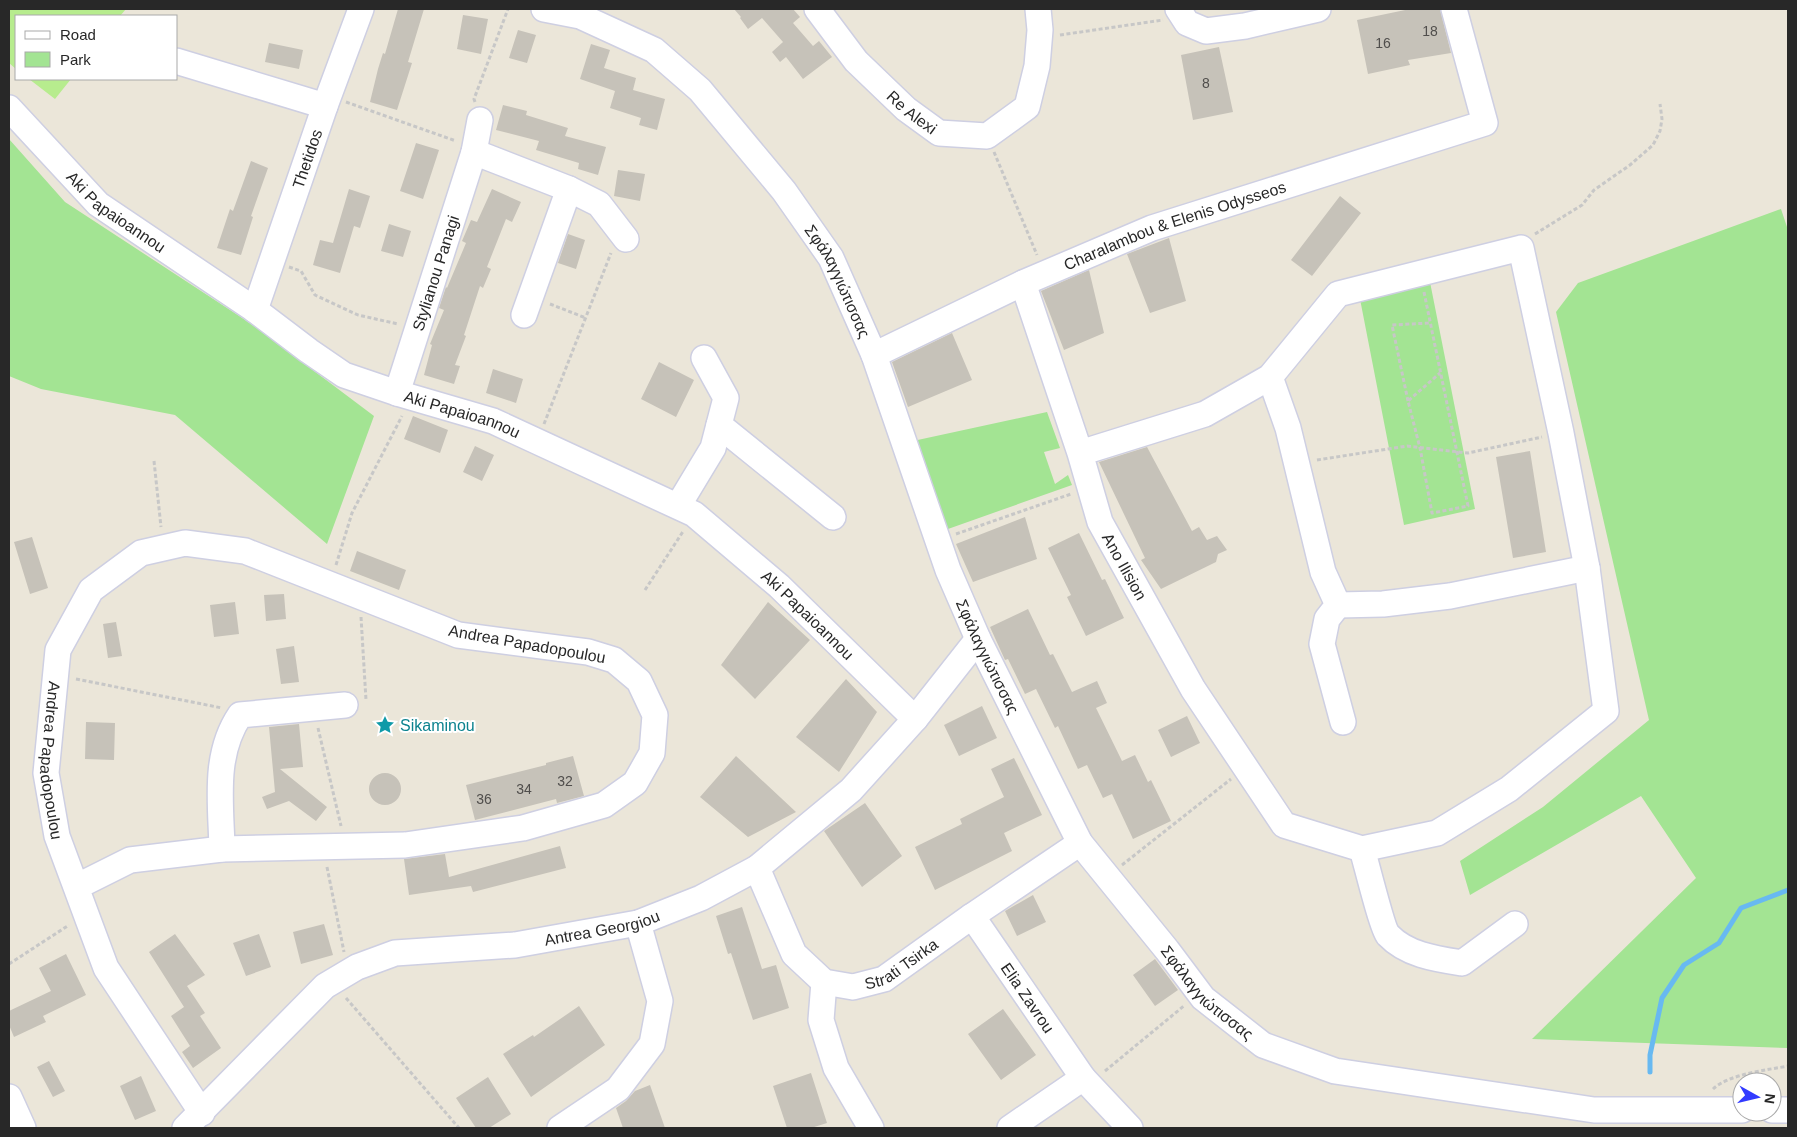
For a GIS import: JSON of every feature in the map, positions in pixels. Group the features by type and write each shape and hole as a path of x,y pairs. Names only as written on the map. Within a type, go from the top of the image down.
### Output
{"street":[{"name":"Thetidos","path":"255,310 327,101 361,9"},
{"name":"Σφάλαγγιώτισσας","path":"544,9 580,16 654,50 700,90 784,191 831,258 874,355 948,570 978,639 1080,843 1167,950 1203,998 1263,1044 1335,1070 1594,1119 1703,1110 1732,1110"},
{"name":"Re Alexi","path":"817,9 856,61 906,109 939,133 987,136"},
{"path":"987,136 1027,107 1038,66 1040,38 1038,9"},
{"path":"1180,13 1187,22 1206,31 1245,26 1318,9"},
{"name":"Charalambou & Elenis Odysseos","path":"874,355 1034,278 1152,228 1485,123 1454,9"},
{"path":"178,62 327,101"},
{"name":"Aki Papaioannou","path":"9,108 98,204 255,310 344,375 404,395 493,420 686,510 779,586 915,719"},
{"name":"Stylianou Panagi","path":"404,395 418,327 474,150 480,120"},
{"path":"474,150 599,204 623,235"},
{"path":"527,306 568,189"},
{"path":"1080,453 1205,414 1270,377 1338,294 1521,248 1561,432 1587,568 1606,711 1509,789 1437,832 1362,849 1386,934 1410,951 1462,964 1515,924"},
{"name":"Ano Ilision","path":"1034,278 1100,522 1193,689 1284,825 1362,849"},
{"path":"686,510 713,448 726,398 704,358"},
{"path":"1270,377 1288,428 1323,572 1338,605"},
{"path":"719,425 833,517"},
{"name":"Andrea Papadopoulou","path":"76,887 130,860 222,849 404,845 523,828 604,805 635,783 652,753 655,715 639,681 614,660 588,652 458,635 245,552 185,543 163,548 141,554 91,590 58,650 46,774 57,836 106,968 194,1120"},
{"path":"1338,605 1383,604 1450,596 1587,568"},
{"path":"1338,605 1327,619 1322,644 1343,722"},
{"name":"Antrea Georgiou","path":"194,1120 325,986 357,967 395,953 515,945 638,923 701,898 757,868 851,790 915,719 978,639"},
{"path":"222,849 220,768 231,728 240,715 346,705"},
{"name":"Strati Tsirka","path":"824,982 853,988 884,979 972,916 1080,843"},
{"path":"757,868 794,954 824,982 821,1020 836,1068 871,1128"},
{"name":"Elia Zavrou","path":"972,916 1086,1081 1130,1128"},
{"path":"560,1128 618,1089 652,1044 660,1001 638,923"},
{"path":"1010,1128 1086,1081"},
{"path":"9,1097 23,1128"}],"path":[{"path":"480,120 474,99 508,9"},
{"path":"1040,38 1180,13"},
{"path":"327,101 474,150"},
{"path":"1521,248 1537,232 1582,205 1594,190 1630,166 1653,145 1660,131 1662,119 1660,104"},
{"path":"987,136 1034,278"},
{"path":"538,441 586,318 623,235"},
{"path":"272,261 301,271 315,294 358,315 418,327"},
{"path":"1420,274 1468,506 1432,513 1420,448 1392,325 1430,323"},
{"path":"527,306 586,318"},
{"path":"1408,400 1440,373"},
{"path":"330,585 352,513 404,395"},
{"path":"1296,463 1406,446 1468,453 1561,432"},
{"path":"154,461 163,548"},
{"path":"938,541 1090,487"},
{"path":"645,590 686,510"},
{"path":"346,705 366,706 360,596"},
{"path":"56,675 229,709 240,715"},
{"path":"314,709 335,847 340,977 459,1128"},
{"path":"1108,877 1246,767"},
{"path":"9,964 86,914"},
{"path":"1086,1081 1199,994"},
{"path":"1703,1110 1706,1097 1718,1085 1736,1078 1788,1066"}],"green space":[{"path":"9,9 126,9 121,15 15,15 15,68 9,63"},
{"path":"30,80 70,80 55,99"},
{"path":"9,139 65,202 253,325 374,416 327,544 175,415 41,389 9,376"},
{"path":"1781,209 1788,230 1788,1048 1532,1039 1696,878 1641,796 1470,895 1460,861 1543,807 1649,720 1556,312 1578,283"},
{"path":"1429,277 1475,509 1404,525 1360,299"},
{"path":"1047,412 1060,448 1044,452 1055,484 1068,475 1072,485 948,529 913,441"}],"building":[{"path":"398,9 424,9 408,62 412,63 397,110 370,102 378,69 383,53 385,54"},
{"path":"734,9 793,9 800,17 793,23 813,46 819,41 832,57 803,79 786,57 780,62 772,52 783,42 762,18 748,29"},
{"path":"1410,9 1440,9 1451,53 1408,60 1410,65 1368,74 1357,20"},
{"path":"463,15 488,19 481,54 457,49"},
{"path":"518,30 536,35 527,63 509,58"},
{"path":"269,43 303,50 299,69 265,62"},
{"path":"591,44 610,50 604,68 636,78 633,90 665,99 657,130 639,125 641,118 610,108 615,91 580,79"},
{"path":"1219,47 1233,112 1193,120 1181,55"},
{"path":"503,105 527,111 526,115 568,128 565,136 606,147 598,175 578,169 579,163 536,150 539,141 496,130"},
{"path":"416,143 439,150 423,199 400,191"},
{"path":"251,161 268,168 251,216 253,217 241,255 217,248 230,209 233,211"},
{"path":"618,170 645,174 640,201 614,196"},
{"path":"349,189 370,196 360,228 354,226 340,273 313,265 320,240 333,243"},
{"path":"492,189 521,202 512,222 506,219 487,267 491,269 483,288 480,286 464,335 466,336 455,365 460,366 454,384 424,375 432,345 430,344 444,310 439,308 446,287 466,243 462,241 471,220 477,222"},
{"path":"1340,196 1361,213 1312,276 1291,260"},
{"path":"389,224 411,231 403,257 381,251"},
{"path":"568,234 585,240 576,269 558,263"},
{"path":"1169,238 1186,301 1150,313 1127,254"},
{"path":"1089,270 1104,333 1064,350 1041,291"},
{"path":"952,333 972,380 908,407 892,362"},
{"path":"659,362 694,380 676,417 641,399"},
{"path":"493,369 523,379 516,403 486,393"},
{"path":"413,416 448,430 440,453 404,439"},
{"path":"475,446 494,455 482,481 463,472"},
{"path":"1147,447 1192,531 1199,527 1207,540 1217,536 1227,550 1218,554 1216,562 1161,589 1141,560 1145,558 1099,462"},
{"path":"1530,451 1546,552 1513,558 1496,457"},
{"path":"1025,517 1037,559 973,582 956,544"},
{"path":"1079,533 1102,580 1105,579 1124,618 1086,636 1067,597 1071,595 1048,548"},
{"path":"32,537 48,588 30,594 14,542"},
{"path":"357,551 406,570 399,590 350,571"},
{"path":"284,594 286,619 266,621 264,595"},
{"path":"235,602 239,634 214,637 210,605"},
{"path":"768,602 810,640 755,699 721,665"},
{"path":"1028,609 1050,655 1053,654 1072,692 1097,681 1107,703 1096,708 1122,761 1135,755 1148,782 1151,780 1171,821 1133,839 1112,794 1103,798 1087,765 1078,769 1058,726 1055,728 1036,689 1025,694 1008,659 1005,660 990,627"},
{"path":"116,622 122,656 108,658 103,624"},
{"path":"294,646 299,682 281,684 276,649"},
{"path":"846,679 877,712 839,772 796,737"},
{"path":"982,706 997,738 959,756 944,725"},
{"path":"1187,716 1200,743 1171,757 1158,730"},
{"path":"86,722 115,723 114,760 85,759"},
{"path":"299,724 303,767 280,769 327,807 316,821 289,801 267,809 262,797 275,792 269,727"},
{"path":"573,756 584,796 557,803 556,799 475,820 466,785 546,765 546,763"},
{"path":"736,756 796,812 748,837 700,797"},
{"path":"1014,758 1042,815 1004,833 1012,851 935,890 915,847 962,824 960,819 1004,797 991,769"},
{"path":"385,773 391,774 396,778 400,783 400,795 396,800 391,804 385,805 379,804 374,800 370,795 369,789 370,783 374,778 379,774"},
{"path":"865,803 902,856 862,887 824,831"},
{"path":"560,846 566,868 473,892 471,886 409,895 404,859 445,854 449,877"},
{"path":"1033,895 1046,922 1017,936 1005,911"},
{"path":"742,907 762,969 776,965 789,1008 753,1020 731,953 728,954 716,916"},
{"path":"324,924 333,955 301,964 293,932"},
{"path":"175,934 205,975 187,986 205,1013 200,1016 221,1048 193,1068 182,1052 190,1046 171,1016 184,1007 149,952"},
{"path":"259,934 271,967 246,976 233,943"},
{"path":"66,954 86,995 43,1016 46,1022 14,1037 9,1025 9,1011 51,991 39,968"},
{"path":"1155,959 1178,990 1155,1006 1133,975"},
{"path":"579,1006 605,1045 531,1097 503,1054 533,1035 534,1037"},
{"path":"1003,1009 1036,1055 1001,1080 968,1034"},
{"path":"49,1061 65,1091 53,1097 37,1067"},
{"path":"811,1073 827,1123 811,1128 787,1128 773,1086"},
{"path":"141,1076 156,1111 135,1120 120,1086"},
{"path":"488,1077 511,1114 489,1128 476,1128 456,1098"},
{"path":"650,1085 665,1128 623,1128 616,1108 635,1091"}],"waterway":[{"path":"1650,1072 1650,1055 1662,998 1684,965 1719,943 1741,908 1788,890"}],"place":[{"name":"Sikaminou","path":"385,725"}]}
